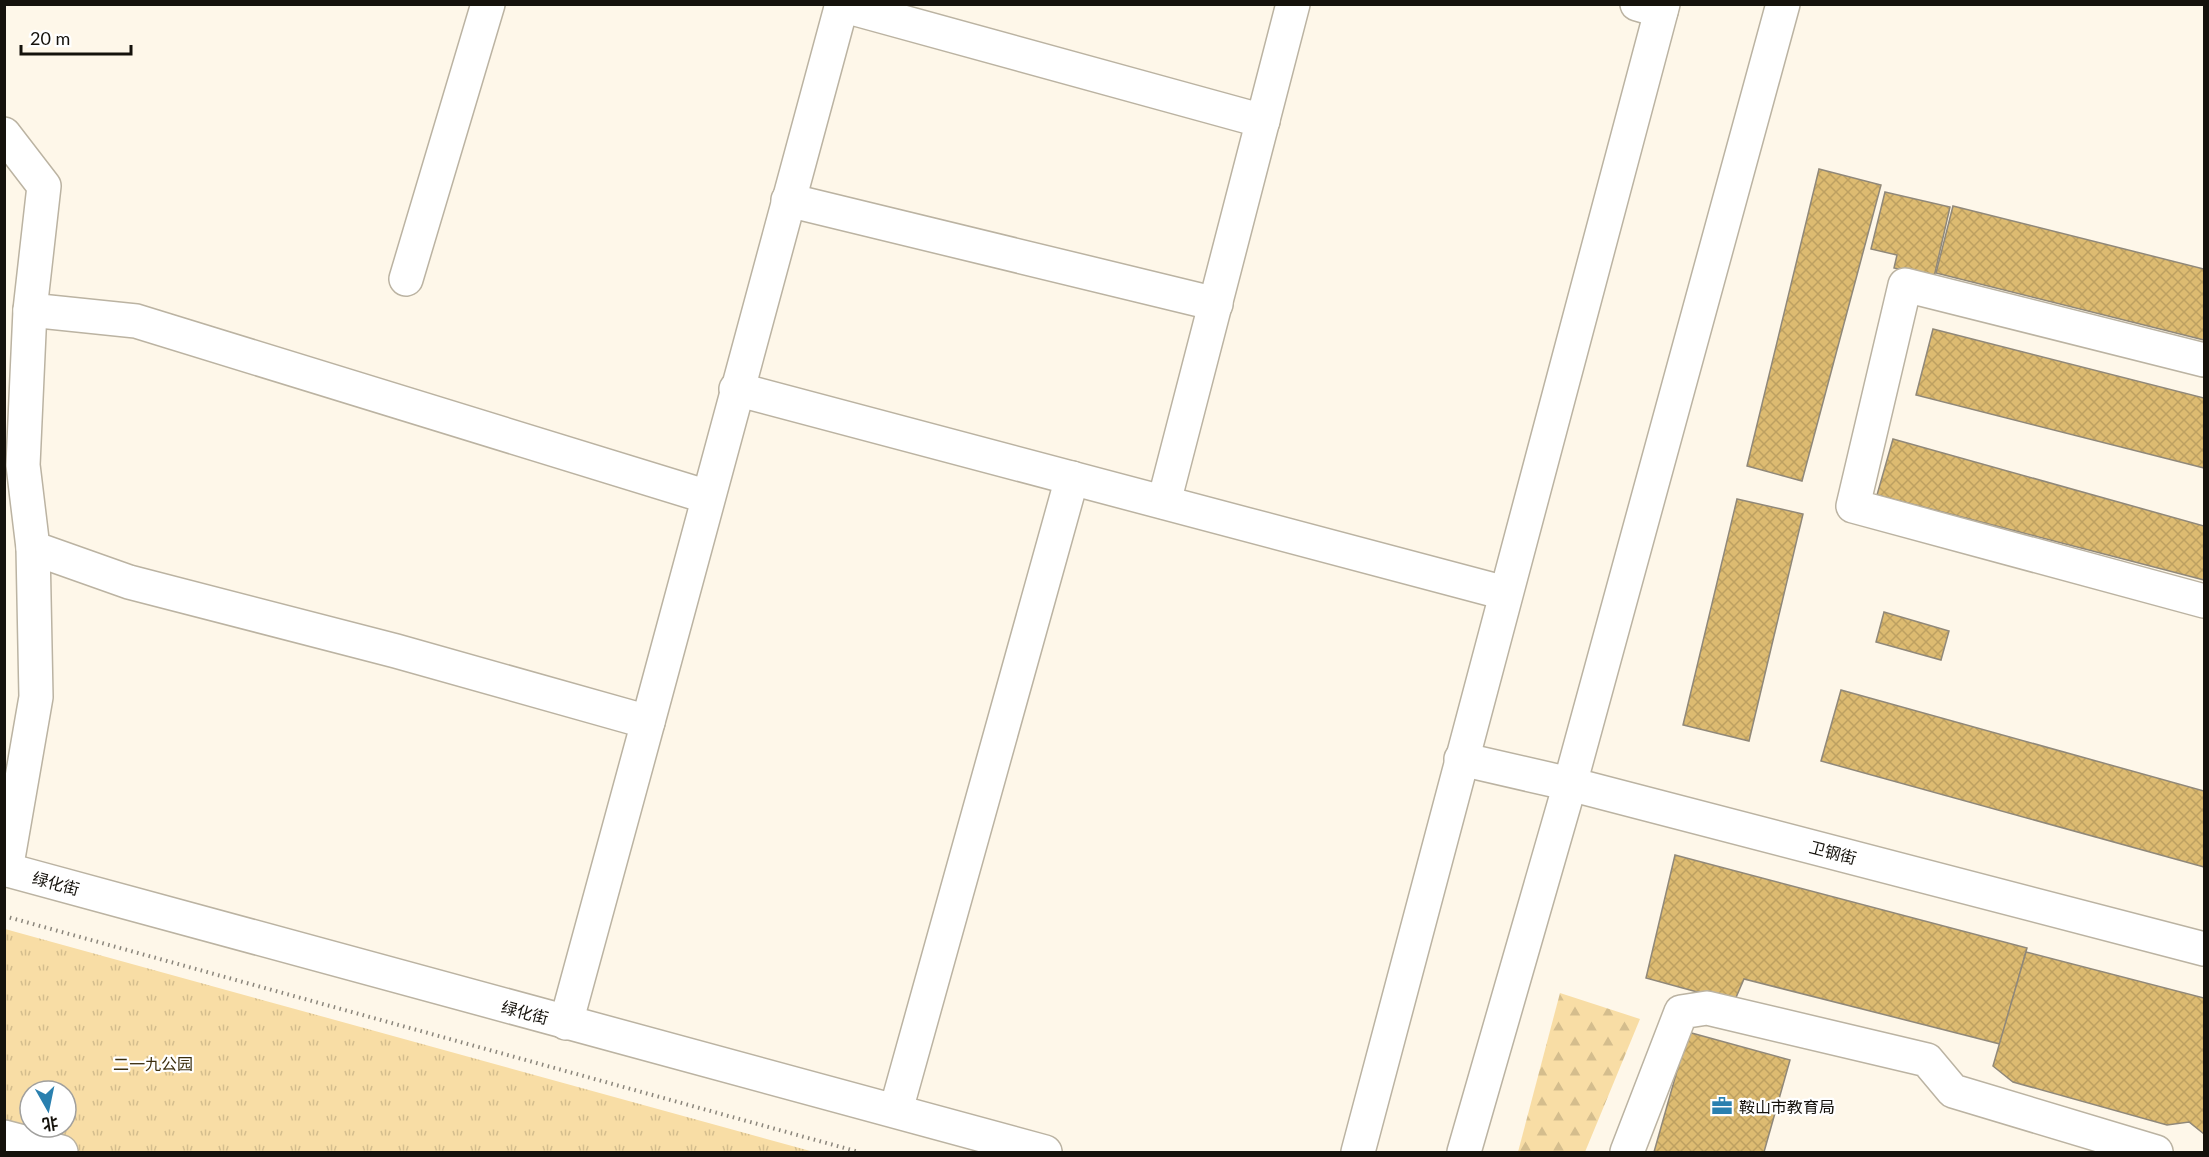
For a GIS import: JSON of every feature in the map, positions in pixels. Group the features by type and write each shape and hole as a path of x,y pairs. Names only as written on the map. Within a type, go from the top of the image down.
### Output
{"main road":[{"path":"406,279 488,4"},
{"path":"1164,502 1293,4"},
{"path":"1464,1152 1570,784 1783,4"},
{"path":"566,1023 736,389 842,5 1263,121"},
{"path":"1358,1152 1505,593 1654,7"},
{"path":"4,134 44,186 30,310 23,465 33,548 36,697 5,870"},
{"path":"788,200 1216,304"},
{"path":"2205,360 1905,285 1853,506 2205,601"},
{"path":"30,310 136,321 708,497"},
{"path":"736,389 1505,593"},
{"path":"896,1110 1072,478"},
{"path":"33,548 129,582 396,651 648,722"},
{"name":"卫钢街","path":"1461,759 1570,784 2205,949"},
{"name":"绿化街","path":"5,870 1045,1152"},
{"path":"1627,1152 1681,1012 1707,1008 1927,1060 1953,1091 2156,1152"},
{"path":"4,1137 61,1152"}],"path":[{"path":"4,916 859,1152"}],"green space":[{"name":"二一九公园","path":"5,929 814,1152 5,1152"},
{"path":"1560,993 1640,1019 1585,1152 1518,1152"}],"building":[{"path":"1819,169 1881,185 1802,481 1747,466"},
{"path":"1885,192 1950,207 1934,277 1894,268 1897,255 1871,249"},
{"path":"1953,206 2204,269 2204,340 1936,273"},
{"path":"1933,329 2204,398 2204,468 1916,395"},
{"path":"1893,439 2204,526 2204,580 1877,495"},
{"path":"1737,499 1803,514 1749,741 1683,725"},
{"path":"1884,612 1949,631 1941,660 1876,642"},
{"path":"1841,690 2204,791 2204,867 1821,761"},
{"path":"1675,855 2027,948 2000,1044 1744,979 1734,1002 1646,978"},
{"path":"2026,952 2204,998 2204,1134 2189,1122 2167,1125 2013,1082 1993,1066"},
{"name":"鞍山市教育局","path":"1688,1032 1790,1060 1764,1152 1654,1152"}],"place":[{"name":"鞍山市教育局","path":"1722,1106"}]}
